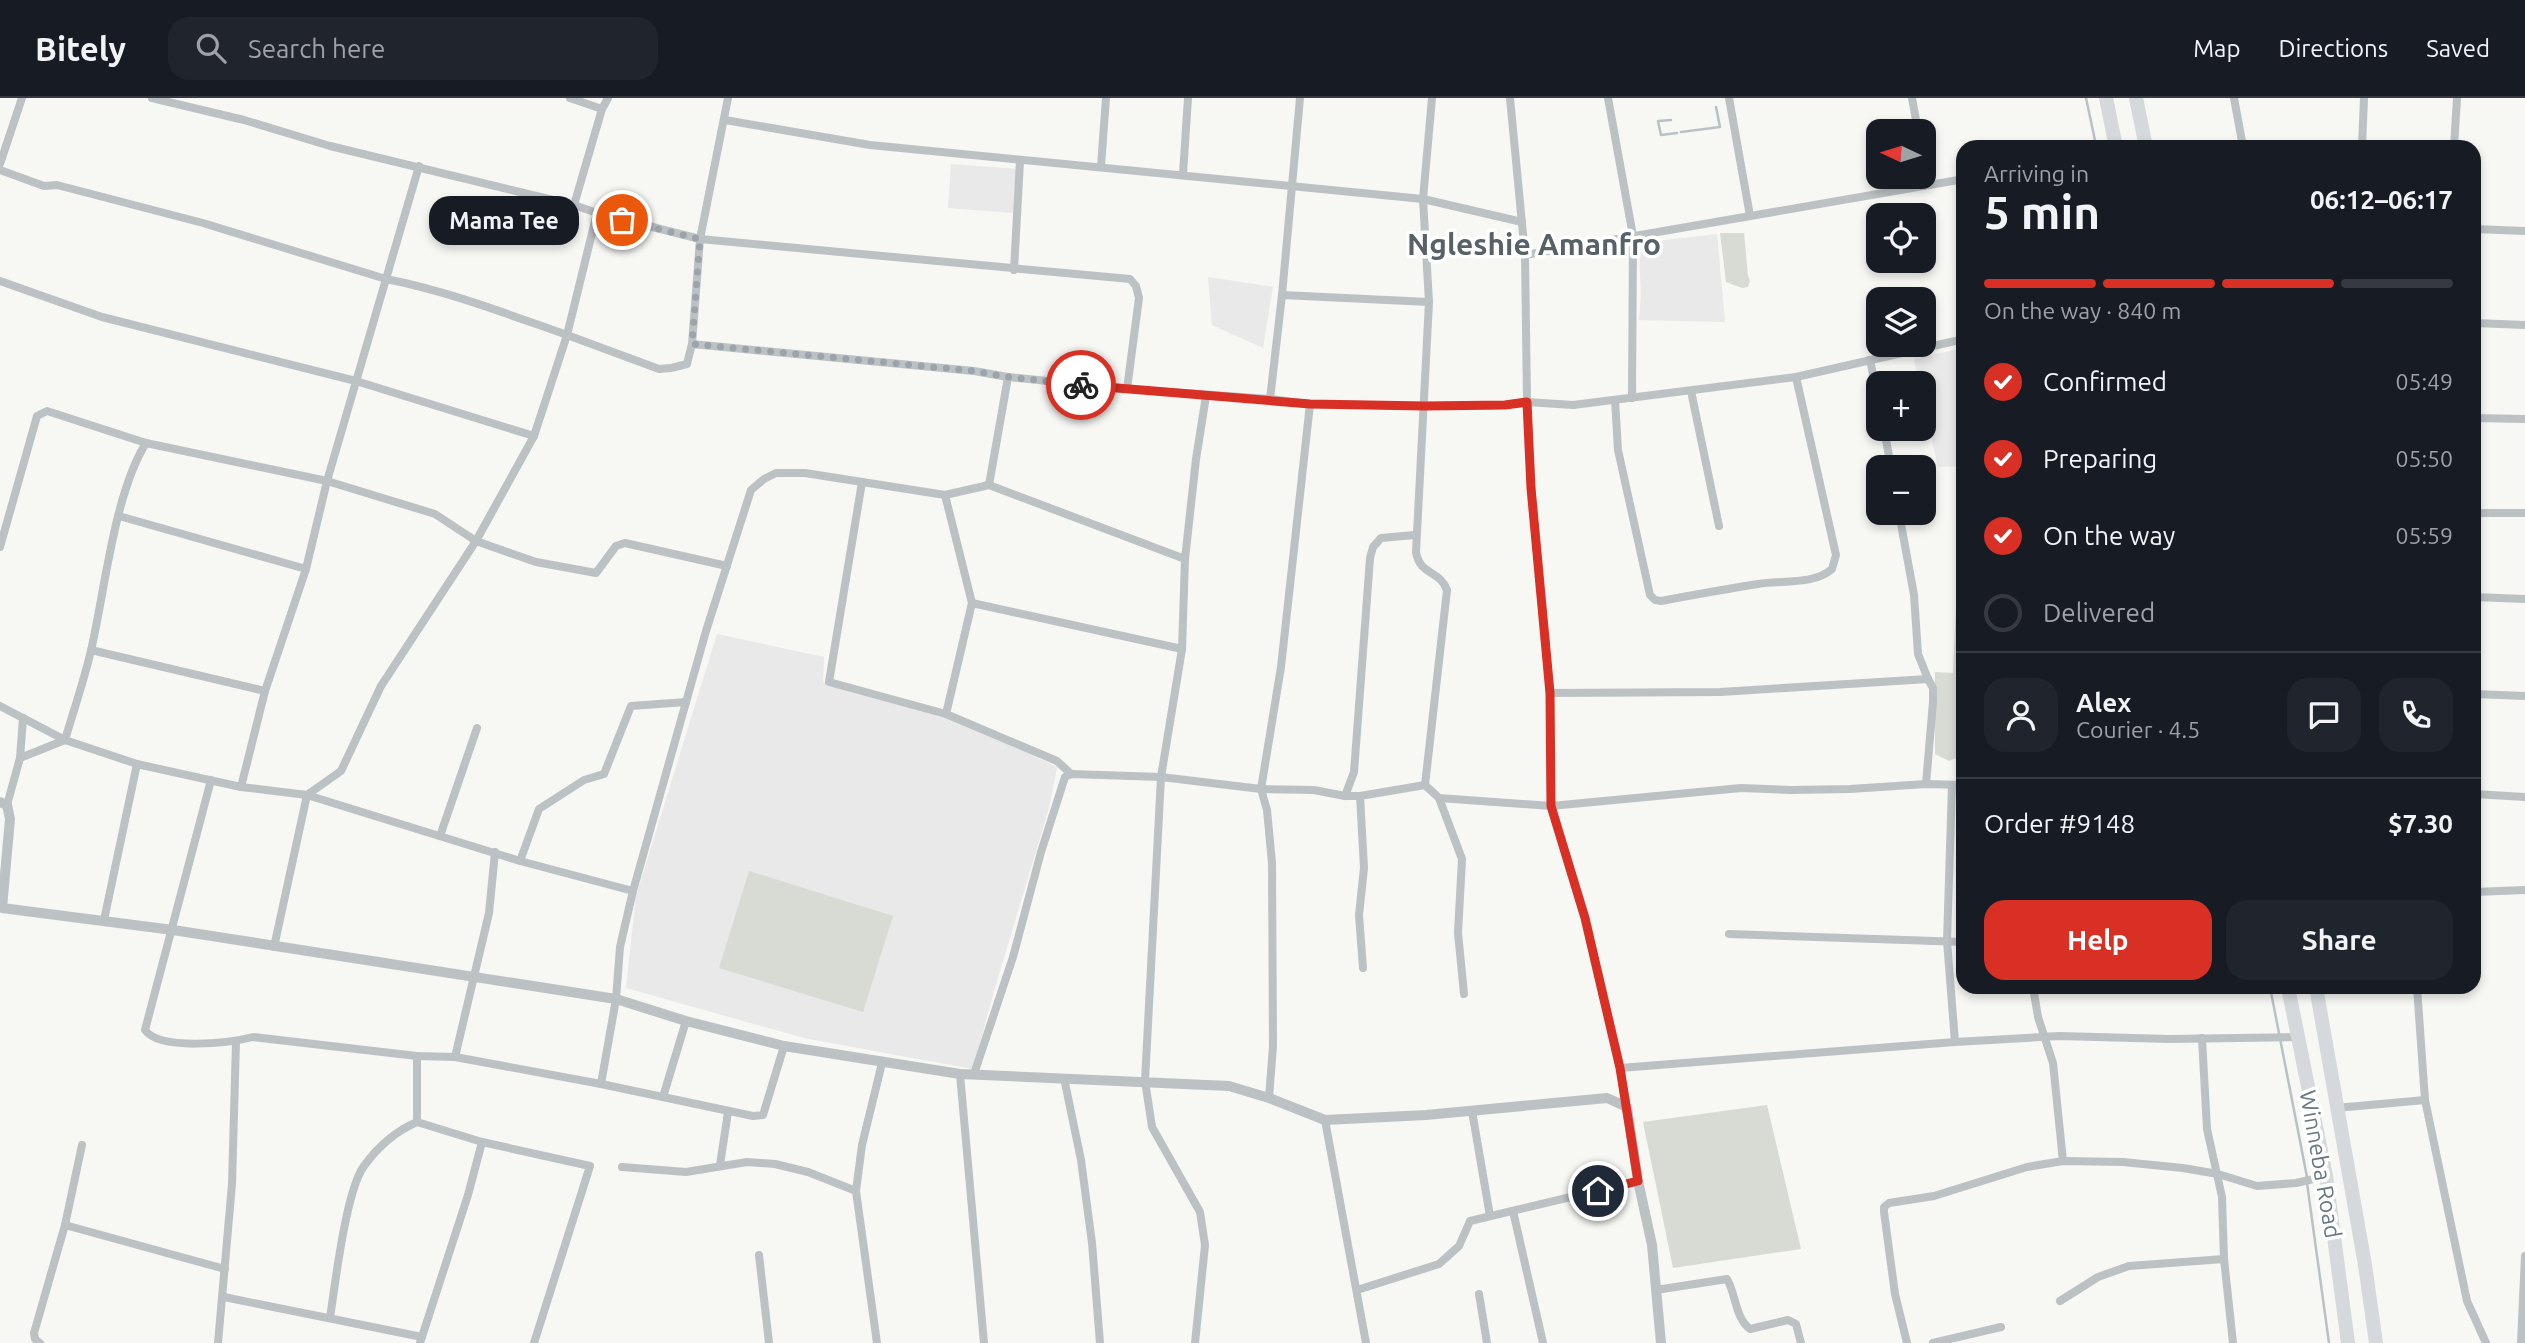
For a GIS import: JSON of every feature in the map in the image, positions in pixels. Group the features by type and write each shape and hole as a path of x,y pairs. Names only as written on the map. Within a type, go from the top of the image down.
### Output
{"highway":[{"path":"2106,98 2115,140"},
{"path":"2136,98 2145,140"},
{"name":"Winneba Road","path":"2289,994 2326,1175 2348,1343"},
{"name":"Winneba Road","path":"2317,994 2365,1265 2376,1343"},
{"path":"2299,1043 2326,1045"}],"street":[{"path":"0,164 22,98"},
{"path":"152,98 244,120 330,146 419,166 700,239 1129,279 1136,286 1139,298 1127,389"},
{"path":"570,98 602,109"},
{"path":"574,205 602,109 608,98"},
{"path":"0,170 44,186 57,185 179,217 386,279 464,298 659,369 671,368 687,364 692,344 700,239 728,98"},
{"path":"1101,166 1106,98"},
{"path":"1183,174 1188,98"},
{"path":"1270,399 1300,98"},
{"path":"1425,785 1447,590 1441,578 1422,569 1418,563 1415,536 1425,406 1429,302 1423,199 1432,98"},
{"path":"1520,98 1510,99 1525,255 1531,488 1550,693 1551,806 1585,918 1620,1068 1638,1181 1652,1245 1661,1343"},
{"path":"1608,98 1633,236 1632,398"},
{"path":"1729,98 1750,216"},
{"path":"1912,98 1916,119"},
{"path":"2234,98 2243,140"},
{"path":"2362,140 2364,98"},
{"path":"2455,140 2458,98"},
{"path":"725,120 870,145 1020,162 1101,166 1423,199 1522,222"},
{"path":"1014,270 1020,162"},
{"path":"241,787 265,691 306,569 327,481 419,166"},
{"path":"1936,183 1956,180"},
{"path":"1525,255 1905,189"},
{"path":"274,947 307,796 341,771 382,686 476,541 534,436 567,335 597,213"},
{"path":"2481,229 2525,230"},
{"path":"0,281 102,317 356,381 534,436"},
{"path":"1282,295 1429,302"},
{"path":"2481,323 2525,325"},
{"path":"692,344 1206,396 1310,404 1425,406 1505,405 1527,402 1573,405 1690,391 1796,377 1956,341"},
{"path":"1870,360 1872,371"},
{"path":"989,485 1008,377"},
{"path":"1615,400 1618,450 1650,595 1661,601 1760,584 1806,580 1819,577 1832,569 1836,555 1796,377"},
{"path":"1690,391 1719,526"},
{"path":"1195,1343 1205,1245 1200,1212 1152,1127 1146,1082 1161,777 1182,649 1185,559 1206,396"},
{"path":"1269,1098 1273,1034 1272,863 1267,810 1261,789 1281,667 1310,404"},
{"path":"0,547 37,416 47,411 146,443 327,481 435,514 476,541 536,562 597,573 616,546 625,543 726,566"},
{"path":"2481,418 2525,419"},
{"path":"65,740 91,650 119,516 131,473 146,443"},
{"path":"601,1084 616,999 620,947 633,891 726,566 751,490 776,473 805,473 945,495 989,485 1185,559"},
{"path":"862,482 829,682 946,713 1057,761 1071,774"},
{"path":"945,495 972,603 946,713"},
{"path":"2481,513 2525,513"},
{"path":"119,516 306,569"},
{"path":"1901,525 1914,595 1918,654 1933,688 1926,784"},
{"path":"1345,796 1354,772 1370,558 1373,547 1381,538 1415,536"},
{"path":"2481,597 2525,599"},
{"path":"972,603 1182,649"},
{"path":"91,650 265,691"},
{"path":"1550,693 1720,692 1928,679"},
{"path":"2481,694 2525,696"},
{"path":"520,861 539,809 584,780 604,774 631,706 686,702"},
{"path":"0,706 65,740 137,764 241,787 307,796 520,861 633,891"},
{"path":"23,718 20,758 4,803 10,819 1,908 173,930 616,999 686,1021 784,1046 882,1063 960,1074 1229,1086 1325,1120 1472,1111 1607,1098 1627,1107"},
{"path":"440,836 477,727"},
{"path":"20,758 65,740"},
{"path":"104,920 137,764"},
{"path":"974,1074 1013,957 1057,802 1065,778 1071,774 1161,777 1261,789 1314,790 1345,796 1425,785"},
{"path":"211,780 145,1030 149,1036 160,1040 202,1043 236,1042 253,1037 417,1056 455,1057 753,1116 763,1115 784,1046"},
{"path":"1425,785 1439,798 1462,859 1458,933 1464,994"},
{"path":"1952,785 1947,941 1955,1042"},
{"path":"1439,798 1551,806 1741,788 1838,789 1956,785"},
{"path":"2481,794 2525,797"},
{"path":"1360,796 1364,867 1359,915 1363,968"},
{"path":"455,1057 489,913 495,852"},
{"path":"2481,892 2525,890"},
{"path":"1729,933 1956,942"},
{"path":"2034,994 2038,1017 2053,1063 2063,1161"},
{"path":"2417,994 2425,1100 2467,1301 2486,1343"},
{"path":"663,1097 686,1021"},
{"path":"1620,1068 2045,1037 2202,1038 2299,1043"},
{"path":"2202,1038 2207,1129 2222,1197 2224,1259 2232,1343"},
{"path":"218,1343 232,1184 236,1042"},
{"path":"417,1056 417,1122"},
{"path":"877,1343 856,1191 862,1145 882,1063"},
{"path":"960,1074 984,1343"},
{"path":"1064,1078 1069,1092 1092,1243 1100,1343"},
{"path":"2336,1108 2425,1100"},
{"path":"1472,1111 1490,1216"},
{"path":"720,1165 728,1112"},
{"path":"1325,1120 1366,1343"},
{"path":"330,1318 347,1222 363,1168 390,1139 403,1128 417,1122 482,1143 590,1166 534,1343"},
{"path":"224,1297 421,1340 482,1143"},
{"path":"40,1343 34,1339 34,1333 65,1225 82,1145"},
{"path":"622,1167 686,1172 747,1161 808,1172 856,1191"},
{"path":"1907,1343 1895,1294 1884,1207 1889,1203 1951,1192 2027,1167 2063,1161 2158,1165 2218,1174 2247,1184 2269,1186 2296,1183 2326,1175"},
{"path":"1357,1290 1439,1264 1459,1246 1469,1221 1638,1181"},
{"path":"1513,1211 1543,1343"},
{"path":"65,1225 225,1269"},
{"path":"759,1255 769,1343"},
{"path":"2521,1343 2525,1256"},
{"path":"2060,1301 2098,1277 2129,1266 2224,1259"},
{"path":"1656,1290 1727,1279 1743,1324 1750,1329 1788,1320 1797,1324 1801,1343"},
{"path":"1479,1294 1487,1343"},
{"path":"1933,1343 1954,1341 2001,1327"}],"shaded area":[{"path":"951,164 1017,169 1014,213 948,208"},
{"path":"1720,233 1744,233 1750,280 1748,287 1742,288 1726,282"},
{"path":"1717,234 1725,322 1639,320 1639,248 1648,242"},
{"path":"1208,277 1273,287 1263,348 1212,325"},
{"path":"1956,350 1956,466 1938,467 1932,441 1936,441 1936,371 1916,371 1914,359 1936,357 1936,354"},
{"path":"1956,606 1956,758 1949,761 1935,754 1935,672 1953,673"},
{"path":"717,634 824,657 823,682 900,699 939,711 1057,767 1049,808 973,1069 804,1038 626,988 636,896"},
{"path":"749,871 893,916 863,1012 719,968"},
{"path":"1767,1105 1801,1249 1673,1268 1643,1122"}],"waterway":[{"path":"2086,98 2095,140"},
{"path":"1681,132 1720,127 1716,107"},
{"path":"1671,120 1658,121 1661,135 1677,133"},
{"path":"2271,994 2307,1177"},
{"path":"2307,1183 2329,1343"}],"way so far":[{"path":"622,220 700,239 692,344 974,371 1081,385"}],"place":[{"name":"Mama Tee","path":"622,220"}],"district":[{"name":"Ngleshie Amanfro","path":"1534,244"}],"route":[{"path":"1081,385 1310,404 1425,406 1505,405 1527,402 1531,488 1550,693 1551,806 1585,918 1620,1068 1638,1181 1598,1191"}]}
